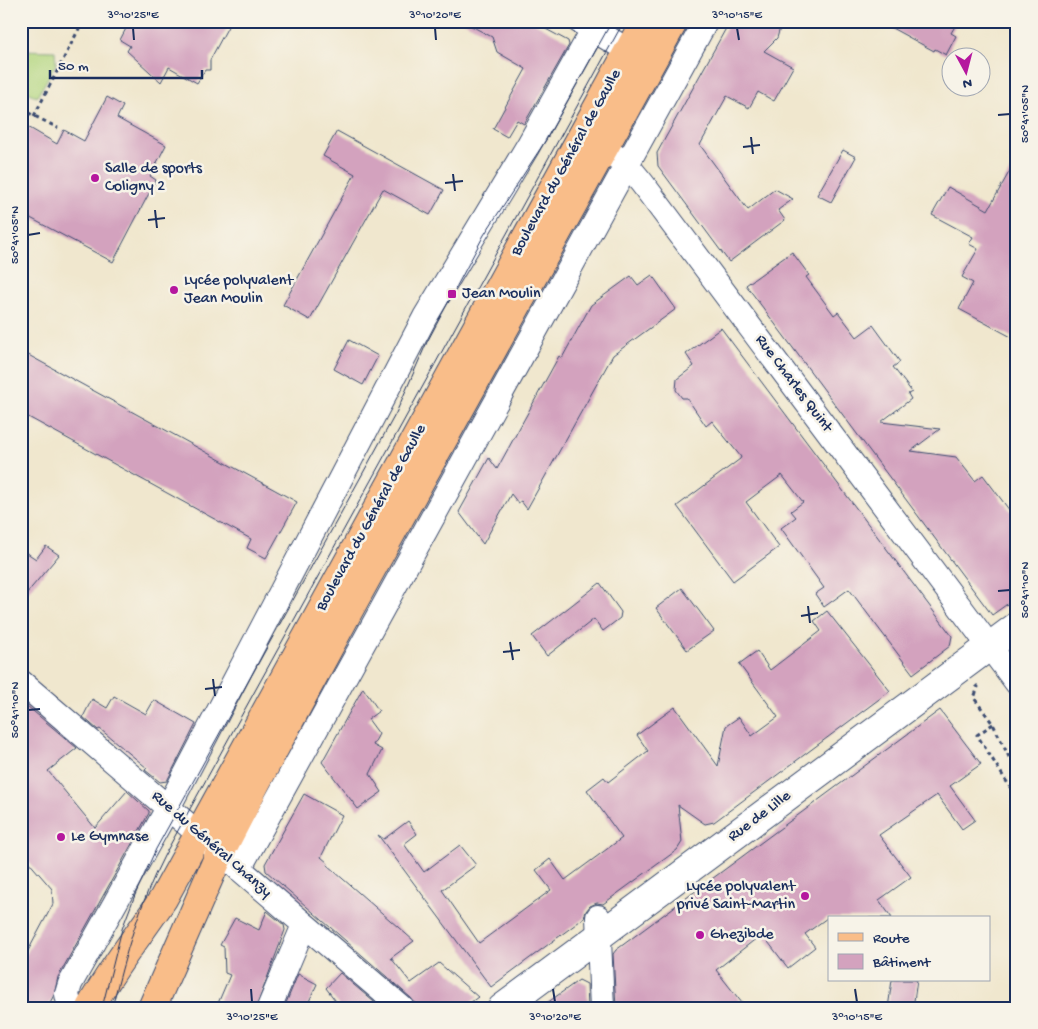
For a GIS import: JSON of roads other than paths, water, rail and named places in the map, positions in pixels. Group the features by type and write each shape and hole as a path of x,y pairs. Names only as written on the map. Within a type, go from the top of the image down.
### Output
{"main road":[{"name":"Boulevard du Général de Gaulle","path":"639,57 645,21"},
{"name":"Boulevard du Général de Gaulle","path":"152,1008 230,861 256,783 345,618 595,140 639,57 674,21"},
{"name":"Boulevard du Général de Gaulle","path":"90,1008 110,974 136,940 163,899 595,140"}],"street":[{"name":"Boulevard du Général de Gaulle","path":"230,861 627,165 706,21"},
{"path":"70,1008 67,998 70,984 168,808 425,317 528,146 590,24 639,57"},
{"name":"Rue Charles Quint","path":"595,140 627,165 642,183 1017,683"},
{"name":"Rue de Lille","path":"502,1008 599,927 963,666 985,641 1017,626"},
{"name":"Rue du Général Chanzy","path":"21,682 402,1008"},
{"path":"269,1008 304,925"},
{"path":"599,927 602,1008"}],"tram line":[{"path":"102,1008 122,929 156,849 396,413 427,342 484,235 546,140 612,21"},
{"path":"112,1008 134,930 147,893 164,856 624,21"}],"place":[{"name":"Salle de sports Coligny 2","path":"95,178"},
{"name":"Lycée polyvalent Jean Moulin","path":"174,290"},
{"name":"Jean Moulin","path":"452,294"},
{"name":"Le Gymnase","path":"61,837"},
{"name":"Lycée polyvalent privé Saint-Martin","path":"805,896"},
{"name":"Ghezibde","path":"700,935"}]}
